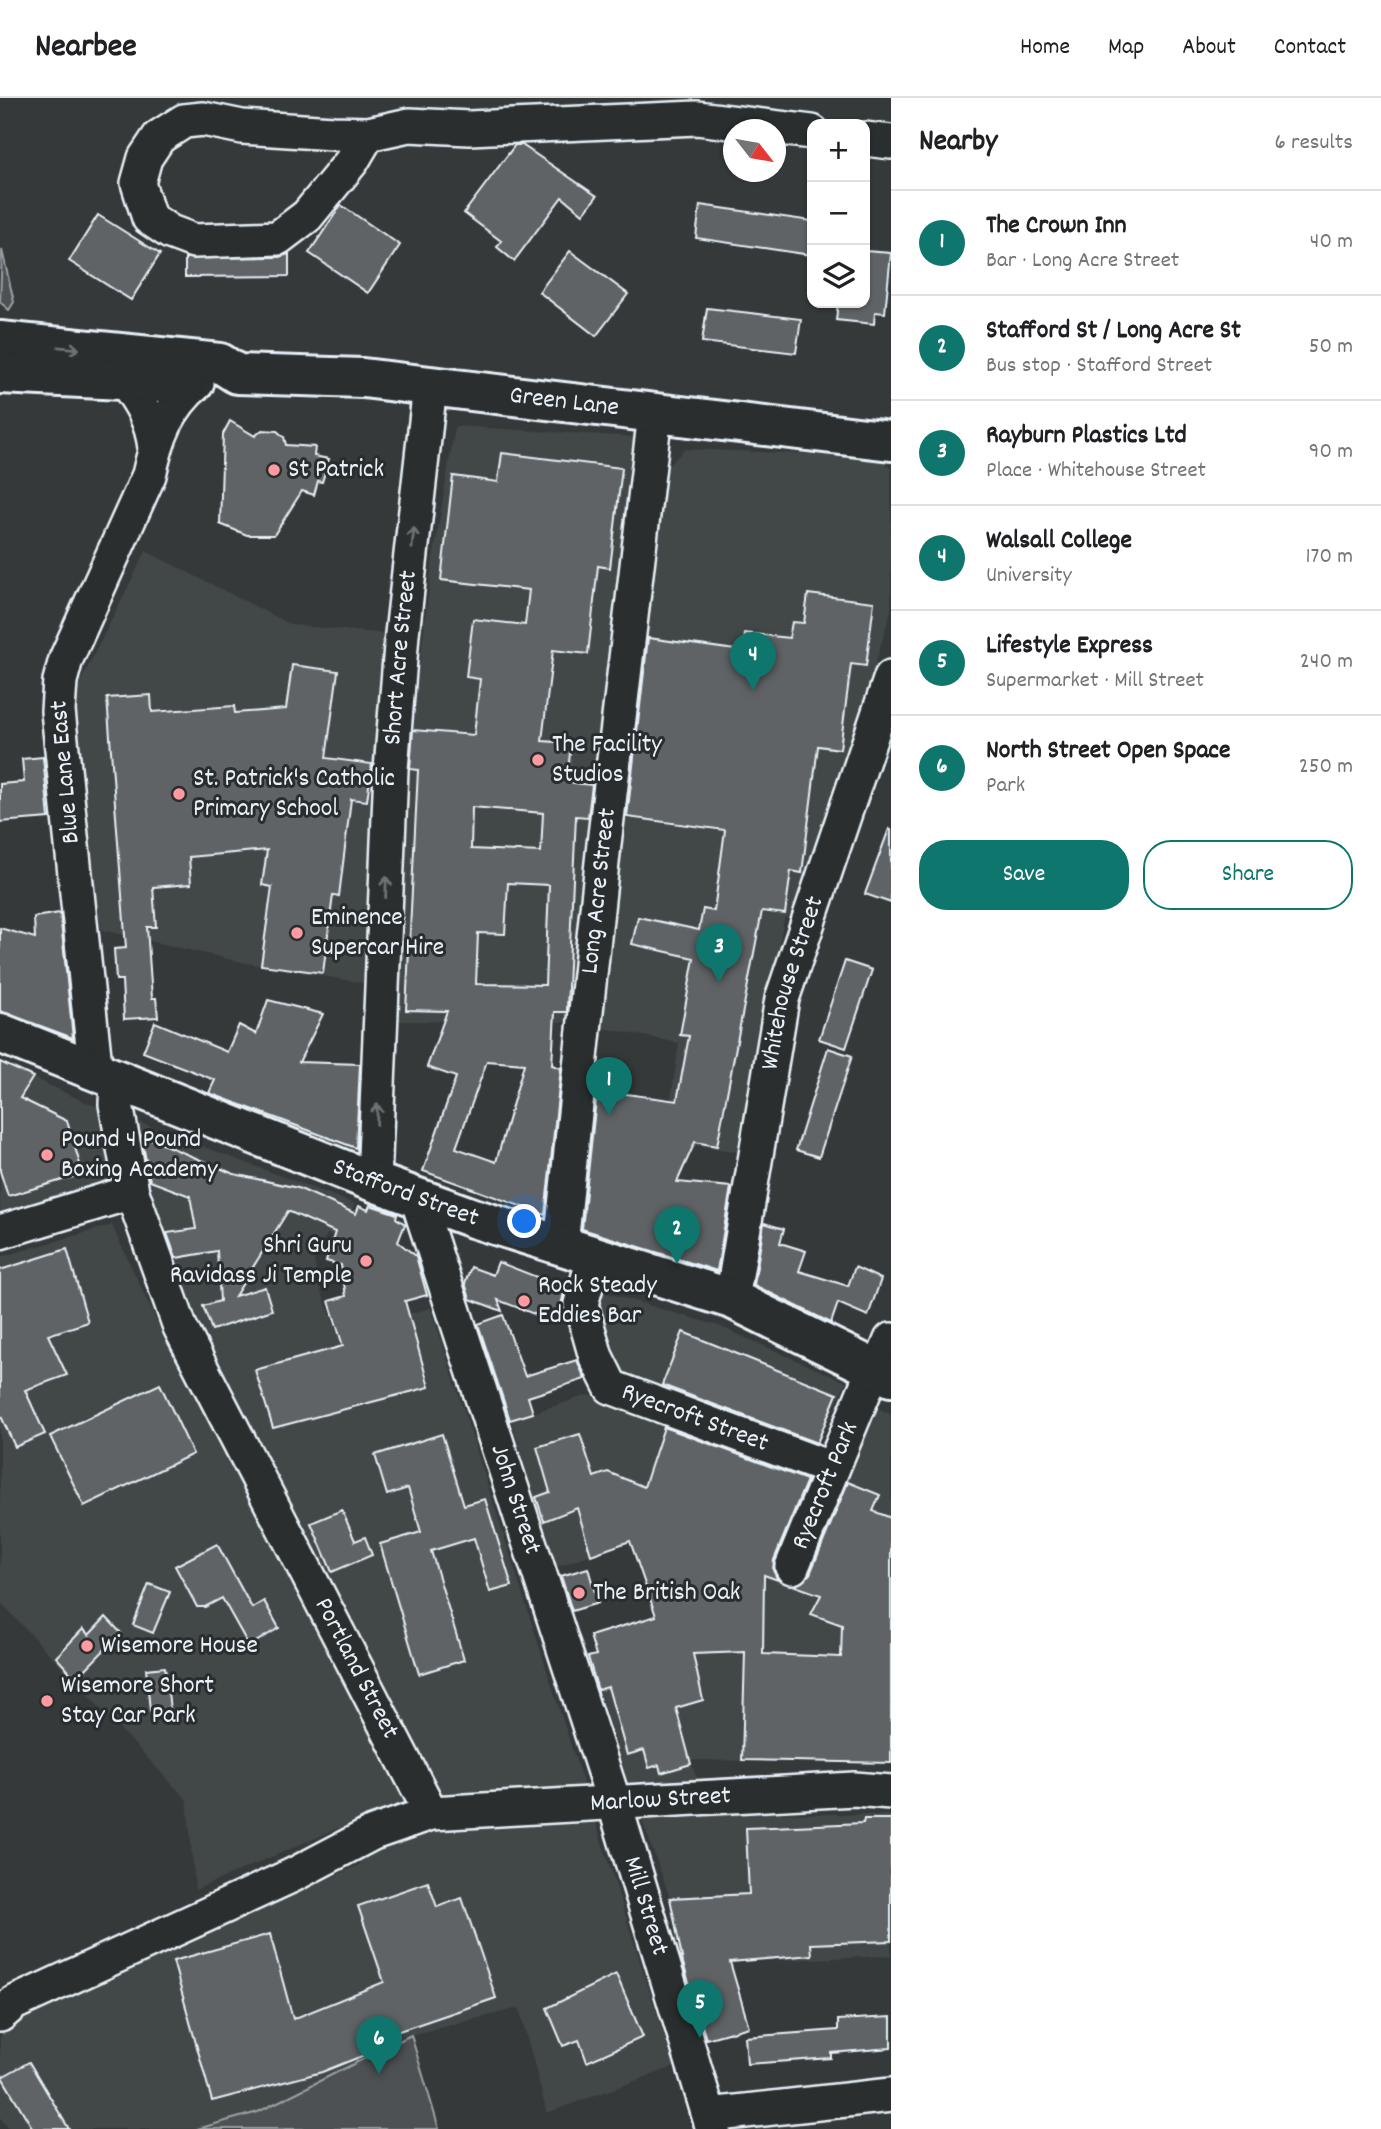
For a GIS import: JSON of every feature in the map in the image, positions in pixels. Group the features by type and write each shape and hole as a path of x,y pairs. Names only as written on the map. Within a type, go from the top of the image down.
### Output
{"main road":[{"name":"Green Lane","path":"0,349 220,363 237,374"},
{"name":"Green Lane","path":"0,349 125,381 219,383 237,374 363,378 891,441"},
{"name":"Stafford Street","path":"0,1033 416,1198 732,1299 884,1364"}],"street":[{"path":"368,134 352,161 307,216 278,238 194,240 170,232 149,218 138,183 145,158 159,137 184,121 203,119 242,127 368,134 409,125 469,128 697,118 807,131"},
{"path":"870,140 891,142"},
{"name":"Blue Lane East","path":"125,381 146,411 155,448"},
{"name":"Blue Lane East","path":"105,1076 94,1056 58,711 60,681 66,659 149,475 155,448 168,415 180,397 197,383"},
{"name":"Short Acre Street","path":"374,1182 391,769 402,634 430,386"},
{"name":"Long Acre Street","path":"578,1249 604,844 655,414"},
{"name":"Whitehouse Street","path":"732,1299 782,999 891,677"},
{"name":"Portland Street","path":"105,1076 116,1104 132,1192 180,1327 431,1813"},
{"path":"0,1232 132,1192"},
{"name":"John Street","path":"416,1198 614,1802"},
{"name":"Ryecroft Street","path":"578,1249 580,1304 596,1357 611,1387 832,1469"},
{"name":"Ryecroft Park","path":"792,1567 832,1469 884,1364"},
{"name":"Marlow Street","path":"431,1813 854,1789 891,1792"},
{"name":"Mill Street","path":"614,1802 711,2122"},
{"path":"0,2015 14,2003 293,1875 373,1833 431,1813"},
{"path":"711,2122 891,2095"}],"shaded area":[{"path":"2,250 14,302 9,310 0,302"},
{"path":"455,426 636,437 573,1022 395,1021 411,730 433,558"},
{"path":"685,449 879,457 891,469 891,610 845,770 793,913 784,919 742,1153 665,1140 679,1043 598,1027 666,468"},
{"name":"St. Patrick's Catholic Primary School","path":"146,551 292,625 389,634 364,983 246,963 101,930 70,702"},
{"path":"0,1062 83,1101 355,1204 339,1238 327,1234 314,1260 318,1283 337,1332 431,1308 674,2067 547,2113 519,2008 411,2035 258,2112 197,2129 9,2129 0,2117 0,2037 23,2015 361,1864 339,1828 195,1890 187,1800 0,1602 0,1257 112,1225 171,1352 209,1344 173,1259 149,1181 105,1180 0,1213"},
{"path":"597,1290 719,1326 846,1382 815,1448 616,1375 586,1299"},
{"path":"588,1395 817,1477 776,1577 795,1587 871,1404 891,1415 891,1763 690,1760 710,1812 891,1815 891,1956 683,1964 670,1898 626,1776 588,1657 628,1646 622,1625 655,1615 629,1541 556,1567 511,1420"},
{"path":"411,2035 439,2129 197,2129 258,2112"}],"building":[{"path":"515,145 522,145 597,196 583,214 562,197 514,261 497,247 501,241 464,213"},
{"path":"341,205 400,245 368,293 309,253"},
{"path":"700,205 807,220 807,254 696,238"},
{"path":"98,215 160,254 131,300 69,261"},
{"path":"570,251 628,294 596,336 539,292"},
{"path":"870,251 891,253 885,313 875,312 874,324 836,320 837,308 870,308"},
{"path":"289,254 289,276 185,277 185,258 279,257"},
{"path":"707,308 801,319 796,353 702,342"},
{"name":"St Patrick","path":"230,421 255,436 262,430 277,431 284,437 286,445 315,447 314,456 329,459 322,482 318,481 314,495 302,491 274,535 247,535 220,524 223,434"},
{"path":"502,453 622,468 610,568 598,566 588,654 553,650 542,741 571,743 567,782 592,785 588,817 576,816 567,1012 555,1012 552,1065 561,1068 545,1215 423,1171 456,1077 427,1067 447,1011 406,1010 418,770 410,769 413,730 474,735 480,679 466,677 473,619 525,625 529,590 441,580 453,476 498,482","holes":["472,807 543,813 541,852 471,849","508,883 549,885 545,985 476,984 478,933 505,934","487,1061 524,1064 496,1162 456,1148"]},
{"path":"808,594 874,602 866,666 851,664 840,749 818,746 802,873 791,871 785,914 762,911 717,1146 695,1142 677,1182 731,1187 717,1271 582,1229 597,1090 677,1101 689,1036 680,1035 694,958 632,944 638,917 699,930 703,909 714,911 725,830 627,817 648,638 743,651 745,633 789,638 792,622 804,623"},
{"path":"292,665 338,671 326,758 372,764 367,801 351,799 339,896 333,895 323,973 261,965 272,887 262,885 267,850 189,857 191,884 153,887 156,927 147,927 152,998 156,998 158,1017 124,1019 122,980 116,980 114,949 126,948 107,698 151,695 152,712 234,706 235,713 286,709"},
{"path":"43,757 49,818 0,822 0,784 24,782 22,759"},
{"path":"889,829 891,830 891,903 865,894"},
{"path":"60,913 73,1038 0,1011 0,928 35,938 34,917"},
{"path":"845,961 872,970 846,1048 819,1039"},
{"path":"268,1000 323,1014 299,1062 360,1064 356,1148 209,1093 215,1080 143,1052 155,1022 227,1052 239,1025 256,1034"},
{"path":"828,1048 852,1056 819,1157 796,1150"},
{"path":"0,1062 33,1077 20,1098 67,1121 83,1174 8,1196 0,1171"},
{"path":"141,1135 234,1174 298,1188 356,1214 359,1206 368,1210 370,1205 397,1214 396,1218 405,1224 398,1242 416,1256 427,1295 405,1301 429,1387 273,1428 255,1370 343,1346 329,1301 346,1296 341,1265 326,1261 335,1232 288,1211 235,1296 265,1287 272,1310 212,1330 203,1306 220,1301 217,1251 176,1258 167,1233 196,1229 190,1196 150,1181"},
{"path":"764,1223 784,1229 780,1243 806,1251 799,1271 848,1286 855,1267 881,1279 868,1316 838,1303 831,1323 754,1285"},
{"path":"67,1249 88,1322 48,1335 67,1375 25,1390 45,1434 15,1447 0,1414 0,1270"},
{"path":"498,1262 565,1288 557,1323 498,1300 502,1311 470,1299 465,1283 471,1267 493,1275"},
{"path":"503,1315 525,1376 577,1360 585,1379 528,1397 533,1413 510,1420 478,1324"},
{"path":"683,1332 837,1394 817,1443 662,1385"},
{"path":"160,1384 193,1454 84,1506 50,1436"},
{"path":"664,1427 807,1480 774,1560 773,1570 778,1580 764,1575 763,1654 841,1657 842,1625 811,1614 821,1595 795,1586 810,1574 848,1482 880,1495 873,1511 891,1518 891,1763 742,1760 745,1652 693,1654 703,1700 676,1708 691,1764 661,1773 659,1765 649,1768 644,1750 627,1755 608,1687 598,1690 597,1687 588,1657 596,1655 590,1636 656,1616 630,1541 591,1555 577,1508 544,1521 536,1497 550,1492 537,1447 580,1434 594,1477 608,1472 644,1487"},
{"path":"442,1434 464,1505 485,1499 512,1586 490,1592 474,1538 431,1551 464,1660 419,1674 380,1544 421,1532 408,1488 387,1495 375,1455"},
{"path":"342,1510 355,1541 365,1537 372,1555 332,1572 311,1523"},
{"path":"217,1544 252,1608 264,1601 279,1628 249,1646 222,1598 205,1607 197,1607 175,1566"},
{"name":"The British Oak","path":"588,1568 598,1603 572,1611 561,1576"},
{"path":"149,1584 170,1592 153,1633 133,1625"},
{"name":"Wisemore House","path":"106,1617 121,1633 76,1679 56,1657 83,1629 89,1635"},
{"path":"165,1667 170,1709 150,1711 146,1669"},
{"path":"864,1819 891,1819 891,1941 811,1944 812,1955 730,1962 749,2027 706,2039 683,1963 670,1898 749,1894 746,1828 863,1823"},
{"path":"428,1882 437,1907 462,1898 496,1998 393,2033 397,2042 322,2072 212,2101 173,1961 270,1934 293,2019 384,1982 358,1906"},
{"path":"616,1974 643,2037 587,2062 579,2040 563,2046 547,2008"},
{"path":"891,2017 891,2048 831,2053 831,2058 747,2064 745,2037 838,2030 838,2020"},
{"path":"29,2062 69,2129 33,2129 2,2077"}],"place":[{"name":"St Patrick","path":"274,470"},
{"name":"Walsall College","path":"753,690"},
{"name":"The Facility Studios","path":"538,760"},
{"name":"St. Patrick's Catholic Primary School","path":"179,794"},
{"name":"Eminence Supercar Hire","path":"297,933"},
{"name":"Rayburn Plastics Ltd","path":"719,982"},
{"name":"The Crown Inn","path":"609,1115"},
{"name":"Pound 4 Pound Boxing Academy","path":"47,1155"},
{"name":"Shri Guru Ravidass Ji Temple","path":"366,1261"},
{"name":"Stafford St / Long Acre St","path":"677,1264"},
{"name":"Rock Steady Eddies Bar","path":"524,1301"},
{"name":"The British Oak","path":"579,1593"},
{"name":"Wisemore House","path":"87,1646"},
{"name":"Wisemore Short Stay Car Park","path":"47,1701"},
{"name":"Lifestyle Express","path":"700,2038"},
{"name":"North Street Open Space","path":"379,2074"}]}
